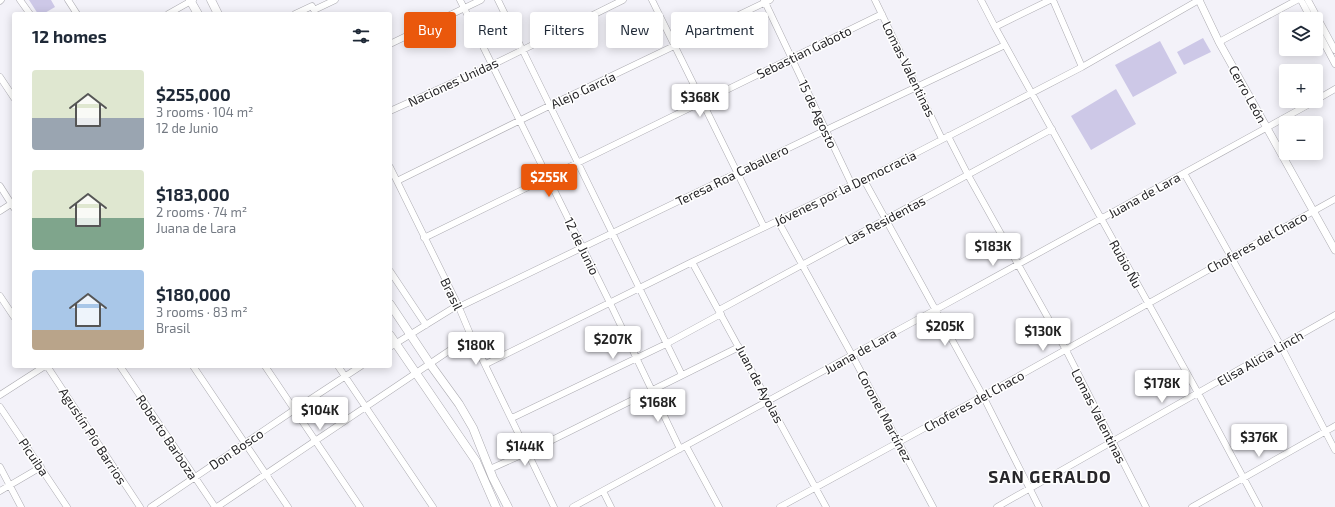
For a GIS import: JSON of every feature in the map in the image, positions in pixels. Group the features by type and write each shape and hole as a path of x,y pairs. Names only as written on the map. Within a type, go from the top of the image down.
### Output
{"main road":[{"path":"191,0 197,12"},
{"path":"210,0 217,12"},
{"path":"392,307 459,404 473,428 508,507"},
{"path":"393,345 416,373 476,461 496,507"}],"street":[{"path":"20,0 29,12"},
{"path":"68,0 77,12"},
{"path":"171,12 191,0"},
{"path":"301,12 335,0"},
{"name":"12 de Junio","path":"460,0 652,390 683,448 719,507"},
{"path":"392,43 481,0"},
{"path":"498,0 682,375"},
{"name":"Naciones Unidas","path":"392,109 522,50 623,0"},
{"path":"652,0 671,40"},
{"name":"Lomas Valentinas","path":"875,0 918,87 945,137 968,175 1066,350 1146,507"},
{"name":"Rubio Ñu","path":"981,0 1101,219 1149,303 1259,507"},
{"path":"995,27 1050,0"},
{"path":"1053,0 1082,67"},
{"name":"Jóvenes por la Democracia","path":"486,364 692,262 864,180 1082,67 1199,0"},
{"name":"Cerro León","path":"1199,0 1219,42 1335,250"},
{"path":"1219,42 1297,0"},
{"path":"1301,0 1307,12"},
{"path":"1308,0 1335,64"},
{"name":"Alejo García","path":"744,12 766,1"},
{"name":"15 de Agosto","path":"766,1 852,185"},
{"name":"Sebastian Gaboto","path":"424,238 882,14"},
{"path":"1323,36 1335,50"},
{"name":"Teresa Roa Caballero","path":"459,306 1005,45"},
{"name":"Alejo García","path":"397,181 671,47"},
{"path":"675,48 764,227"},
{"path":"0,77 12,95"},
{"name":"Juana de Lara","path":"1323,96 1335,89"},
{"name":"Juana de Lara","path":"573,507 1303,108"},
{"name":"Las Residentas","path":"512,418 666,344 802,264 1052,129"},
{"name":"Brasil","path":"392,171 459,306 471,336 486,364 554,507"},
{"path":"1184,174 1280,346 1335,450"},
{"path":"864,180 982,396 1039,507"},
{"path":"0,186 12,204"},
{"name":"Choferes del Chaco","path":"780,507 1066,350 1335,199"},
{"path":"0,211 12,205"},
{"name":"Coronel Martínez","path":"778,221 852,355 933,507"},
{"name":"Juan de Ayolas","path":"692,262 826,507"},
{"path":"392,274 426,325"},
{"path":"0,296 12,314"},
{"path":"393,345 459,306"},
{"name":"Elisa Alicia Linch","path":"997,507 1335,316"},
{"path":"216,507 266,475 471,336"},
{"path":"490,469 528,452 739,347"},
{"path":"0,395 43,368"},
{"name":"Agustín Pío Barrios","path":"47,368 140,507"},
{"name":"Roberto Barboza","path":"121,368 216,507"},
{"path":"194,368 288,507"},
{"path":"266,368 360,507"},
{"path":"339,368 433,507"},
{"name":"Don Bosco","path":"151,507 358,368"},
{"name":"Picuiba","path":"0,407 67,507"},
{"path":"1192,507 1335,426"},
{"path":"0,467 21,507"},
{"path":"0,491 41,467"},
{"path":"603,491 612,507"}],"shaded area":[{"path":"29,0 51,0 55,7 46,12 37,12"},
{"path":"1203,38 1211,52 1184,65 1177,52"},
{"path":"1160,41 1177,73 1133,97 1115,65"},
{"path":"1116,89 1136,124 1091,150 1071,116"}],"district":[{"name":"SAN GERALDO","path":"1050,477"}]}
